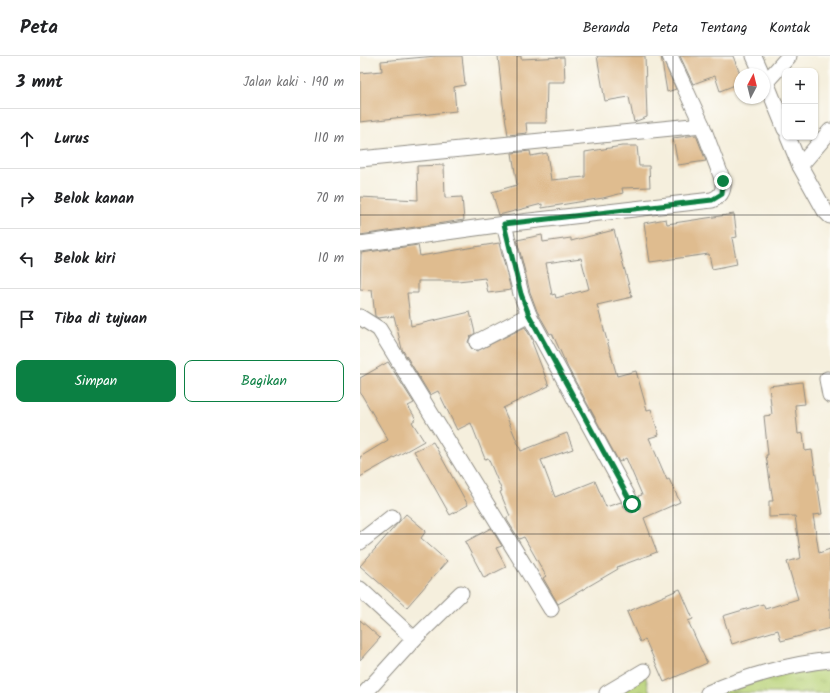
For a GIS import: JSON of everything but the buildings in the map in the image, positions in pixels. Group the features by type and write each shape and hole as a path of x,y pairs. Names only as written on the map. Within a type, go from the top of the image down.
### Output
{"street":[{"path":"360,244 504,224 716,198 722,194 723,181 702,125 670,56"},
{"path":"754,56 759,68"},
{"path":"770,73 789,56"},
{"path":"770,92 782,121"},
{"path":"360,159 702,125"},
{"path":"800,166 830,131"},
{"path":"789,140 800,166 825,211 830,216"},
{"path":"504,224 521,294 529,315 632,504"},
{"path":"477,342 529,315"},
{"path":"360,317 379,329 551,609"},
{"path":"827,379 830,395"},
{"path":"360,542 392,517"},
{"path":"360,589 414,639"},
{"path":"365,693 414,639 461,592"},
{"path":"708,693 731,683 812,662 830,660"},
{"path":"607,693 644,672"}],"green space":[{"path":"830,661 830,693 708,693"},
{"path":"644,671 650,693 607,693"}],"route":[{"path":"632,504 529,315 521,294 504,224 712,200 722,194 724,188 723,181"}]}
